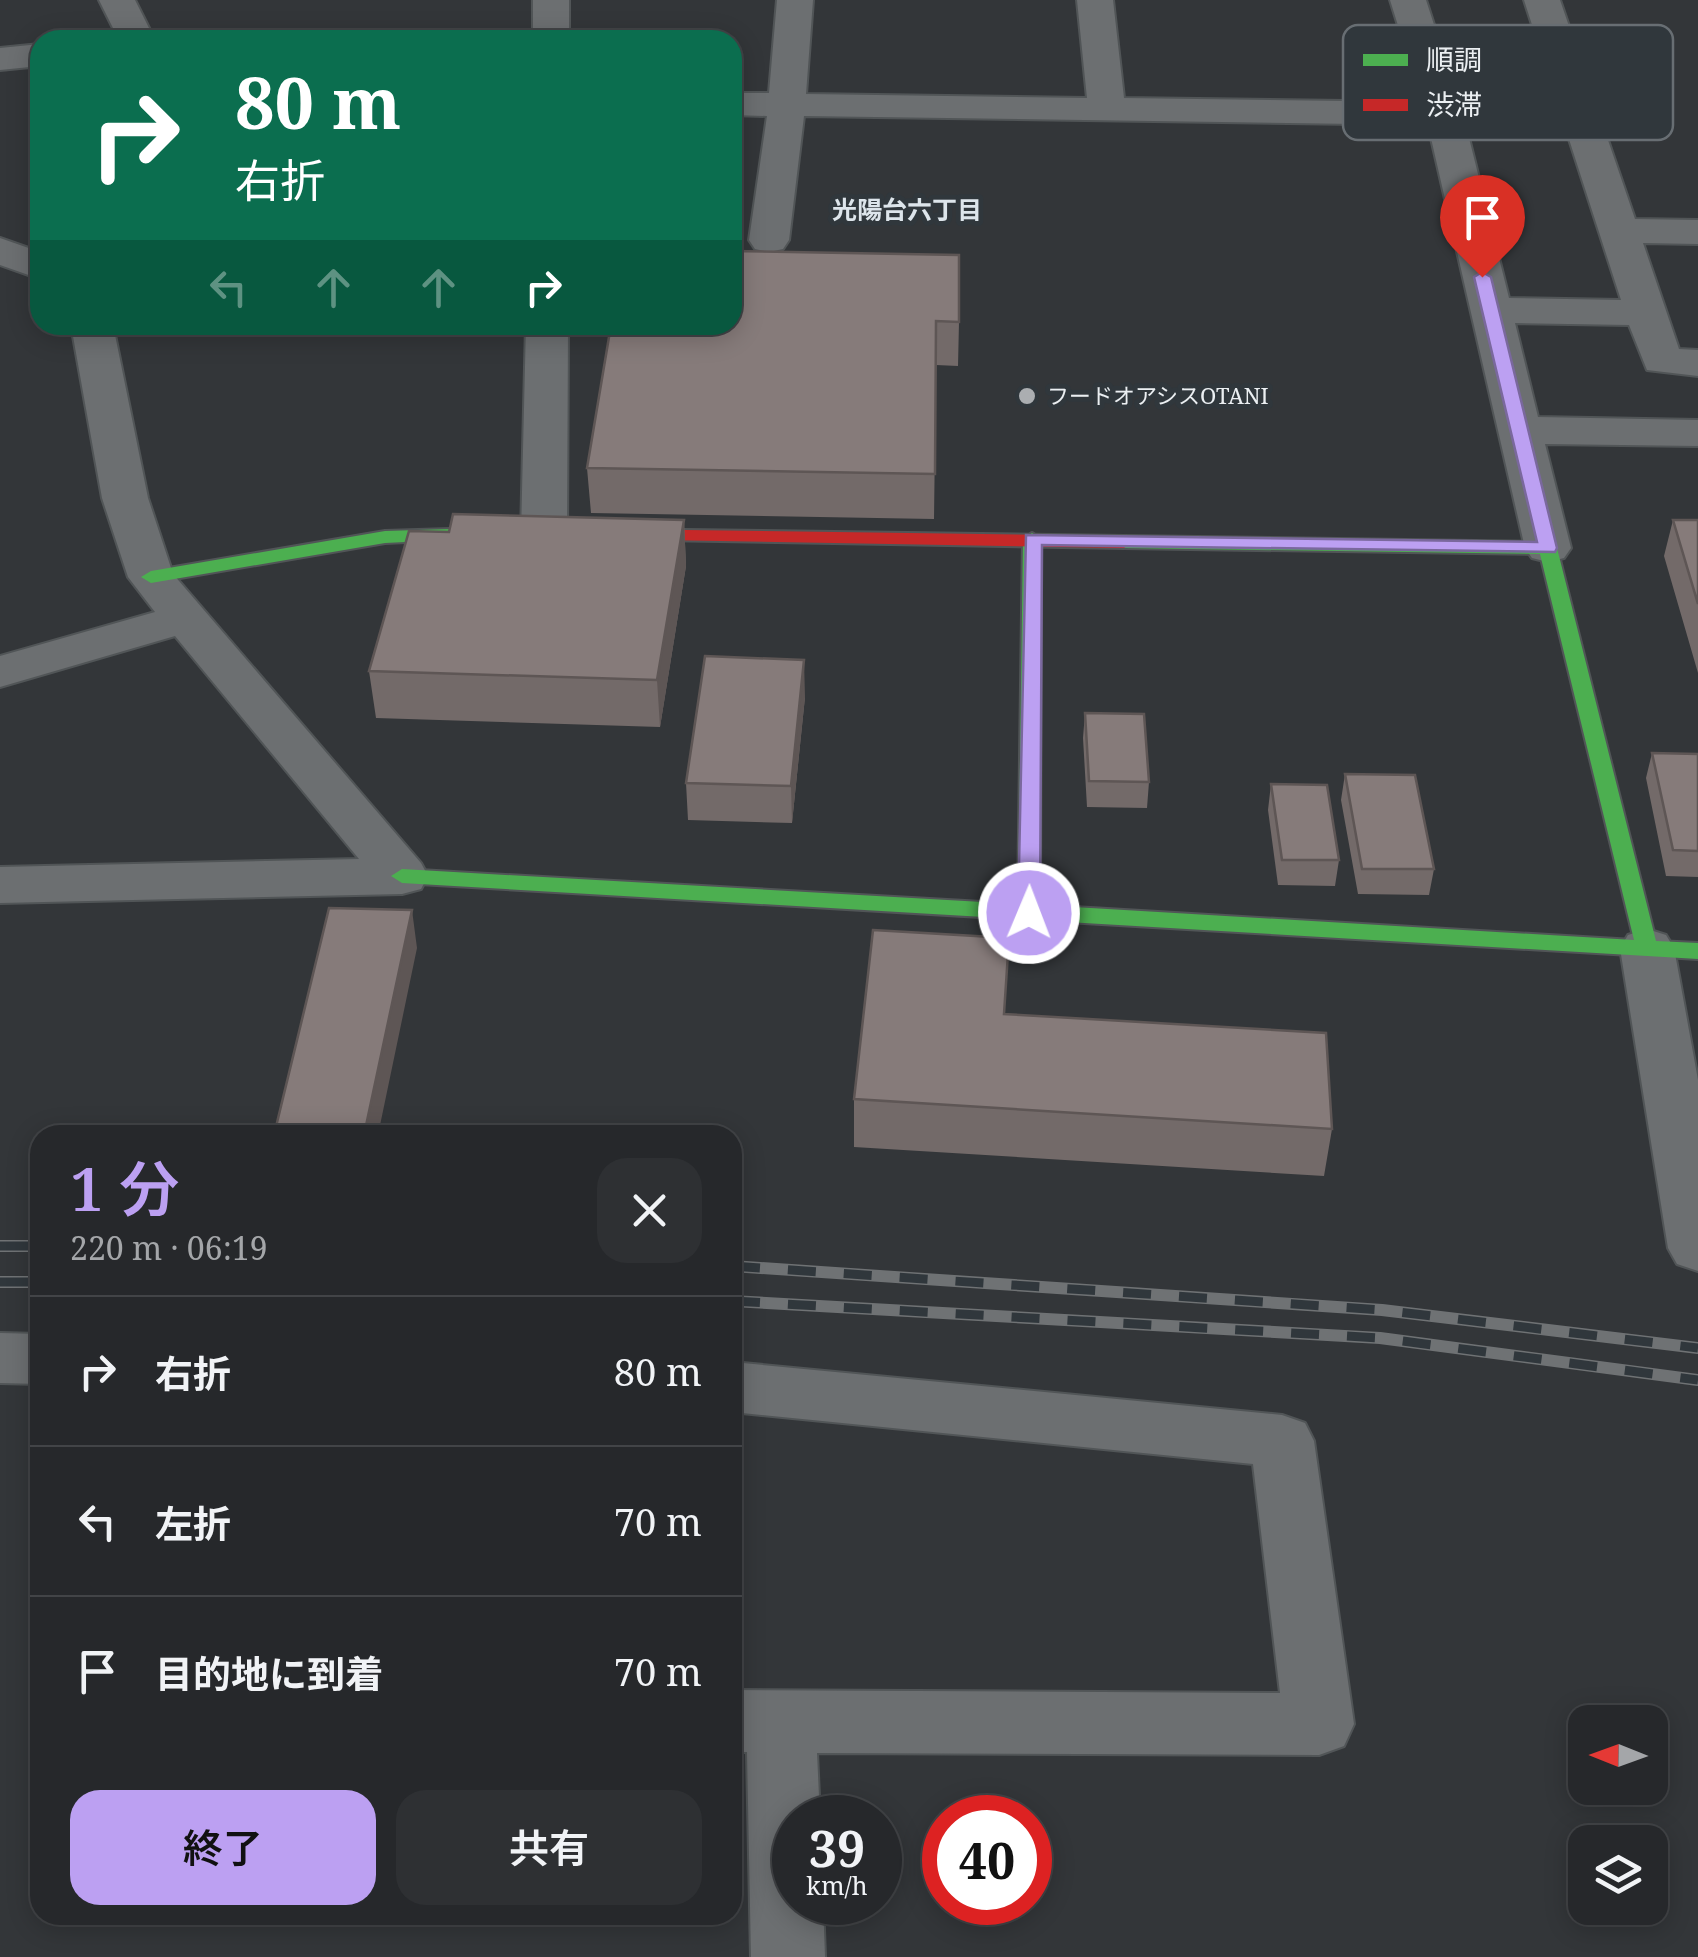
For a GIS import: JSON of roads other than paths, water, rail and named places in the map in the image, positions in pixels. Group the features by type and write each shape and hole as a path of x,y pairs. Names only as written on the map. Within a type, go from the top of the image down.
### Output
{"street":[{"path":"117,0 132,30"},
{"path":"550,30 551,0"},
{"path":"769,240 787,104 795,0"},
{"path":"1095,0 1108,109"},
{"path":"1408,0 1416,25"},
{"path":"1542,0 1550,25"},
{"path":"0,59 30,56"},
{"path":"742,104 1343,112"},
{"path":"1450,140 1548,548 1673,949 1698,1248"},
{"path":"1588,140 1662,362 1698,363"},
{"path":"1618,231 1698,232"},
{"path":"0,250 30,262"},
{"path":"1490,310 1645,313"},
{"path":"94,335 125,498 151,577 402,876"},
{"path":"546,534 547,335"},
{"path":"1520,430 1698,433"},
{"path":"151,577 385,537 546,534 1548,548"},
{"path":"1029,913 1032,539"},
{"path":"0,672 186,618"},
{"path":"0,886 402,876 1673,949"},
{"path":"0,1358 30,1358"},
{"path":"742,1388 1282,1442 1319,1724 757,1722 788,1957"}],"railway":[{"path":"0,1246 30,1246"},
{"path":"742,1267 1382,1310 1698,1348"},
{"path":"0,1282 30,1282"},
{"path":"742,1302 1380,1338 1698,1380"}],"place":[{"name":"フードオアシスOTANI","path":"1027,396"}],"district":[{"name":"光陽台六丁目","path":"907,210"}]}
